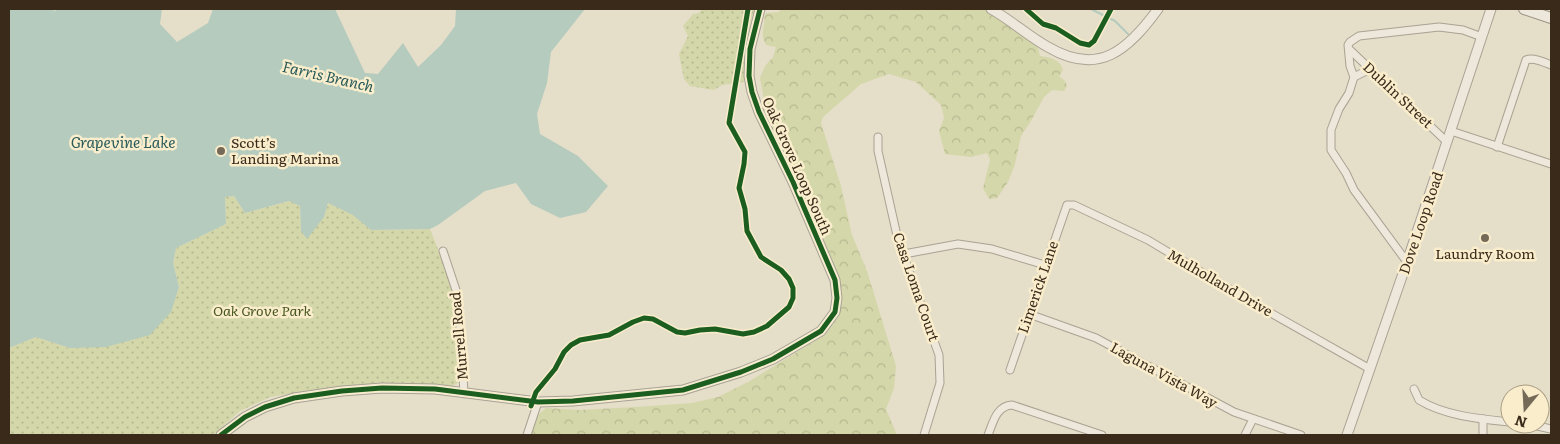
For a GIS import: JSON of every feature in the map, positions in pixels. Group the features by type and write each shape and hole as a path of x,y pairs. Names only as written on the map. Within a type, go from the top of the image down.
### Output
{"main road":[{"path":"1524,9 1551,18"}],"street":[{"name":"Oak Grove Loop South","path":"221,435 262,408 302,397 342,391 382,388 435,389 538,402 573,401 674,391 700,386 773,359 821,331 832,319 835,312 838,298 835,280 793,182 759,112 752,92 748,66 760,9"},
{"path":"991,9 1047,47 1065,56 1090,61 1109,57 1120,51 1138,34 1158,9"},
{"name":"Dove Loop Road","path":"1347,435 1408,262 1491,9"},
{"path":"1408,262 1354,190 1346,173 1331,150 1332,130 1339,109 1349,92 1354,77 1350,66 1348,49 1350,42 1359,36 1439,27 1463,30 1482,37"},
{"name":"Dublin Street","path":"1348,49 1448,142"},
{"path":"1497,147 1526,60 1533,59 1551,65"},
{"path":"1354,77 1370,69"},
{"path":"1451,131 1551,164"},
{"name":"Casa Loma Court","path":"878,137 878,151 887,198 898,240 935,341 940,367 938,391 924,435"},
{"name":"Limerick Lane","path":"1010,370 1067,205"},
{"name":"Mulholland Drive","path":"1067,205 1074,205 1148,240 1252,303 1370,369"},
{"path":"904,254 958,244 992,249 1045,265"},
{"name":"Murrell Road","path":"443,251 458,296 464,393"},
{"name":"Laguna Vista Way","path":"1029,314 1096,338 1216,404 1301,435"},
{"path":"1414,389 1419,400 1426,404 1443,410 1500,421"},
{"path":"527,435 538,402"},
{"path":"988,435 995,415 1007,405 1016,405 1102,435"},
{"path":"1245,435 1253,419"},
{"path":"1483,435 1484,419"}],"green space":[{"path":"702,9 755,9 746,45 744,82 722,85 714,90 690,86 684,79 679,54 688,36 683,26 693,14 699,13"},
{"path":"781,9 983,9 1021,33 1038,48 1040,56 1057,61 1062,66 1063,70 1059,76 1065,81 1067,86 1064,91 1052,90 1044,97 1021,136 1015,164 1008,182 997,198 989,199 983,188 990,160 987,153 971,157 945,154 939,131 944,118 941,105 916,82 889,74 861,84 823,117 821,123 841,186 852,235 867,271 896,366 894,388 886,409 897,435 530,435 537,416 546,408 580,410 636,407 692,403 718,397 750,381 821,337 833,324 837,316 841,297 837,272 775,135 760,78 765,66 773,57 776,47 766,45 764,40 765,16 766,13 779,12"},
{"name":"Oak Grove Park","path":"234,196 245,213 290,201 300,206 301,231 324,217 328,203 354,215 371,230 430,229 451,282 455,301 460,373 458,383 450,387 403,384 323,389 270,397 240,411 213,435 9,435 9,348 36,337 70,348 150,334 179,287 173,263 176,248 226,224 225,197"}],"water":[{"name":"Grapevine Lake","path":"9,9 55,9 53,12 58,9 162,9 160,24 177,42 208,23 213,9 335,9 365,73 378,74 403,43 418,67 441,45 455,26 456,9 585,9 551,52 547,83 537,114 540,134 578,156 608,186 586,212 560,218 531,204 516,183 485,191 430,229 371,230 353,215 328,203 324,217 307,239 301,231 300,206 289,201 245,213 234,196 225,197 226,224 176,248 173,263 179,287 171,312 150,335 106,347 70,348 36,337 9,348"}],"waterway":[{"path":"1091,9 1115,21 1128,34"}],"cycle path":[{"path":"531,406 536,392 555,369 564,352 580,340 609,335 644,318 653,319 677,332 685,333 715,329 743,334 754,332 767,326 789,307 793,298 793,288 789,279 781,270 761,257 747,231 745,209 739,188 745,152 729,123 748,9"},
{"path":"221,435 245,417 265,407 294,398 342,391 382,388 435,389 538,402 573,401 683,390 741,372 773,359 821,331 835,312 837,298 835,280 793,182 759,112 752,92 749,76 750,49 760,9"},
{"path":"1026,9 1043,24 1056,28 1080,43 1089,45 1094,41 1111,9"}],"place":[{"name":"Scott’s Landing Marina","path":"221,151"},
{"name":"Laundry Room","path":"1485,238"}],"water label":[{"name":"Farris Branch","path":"328,77"}]}
